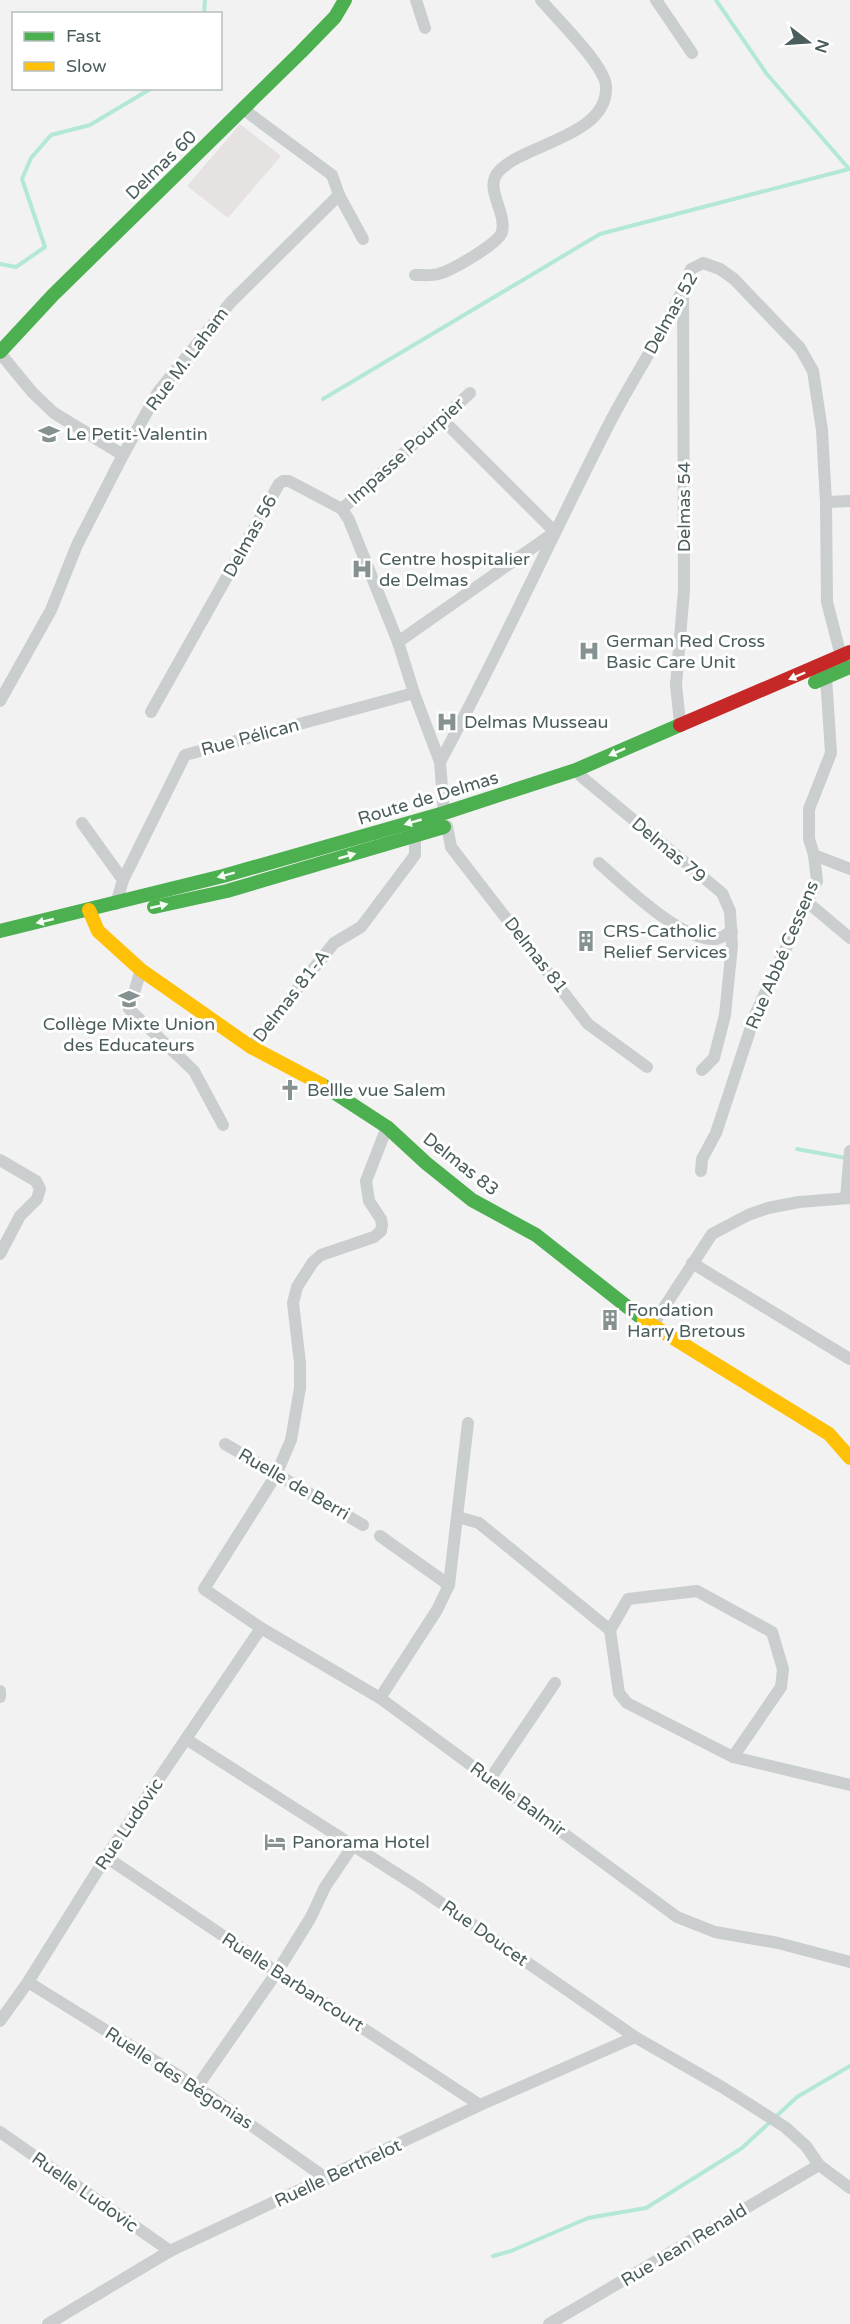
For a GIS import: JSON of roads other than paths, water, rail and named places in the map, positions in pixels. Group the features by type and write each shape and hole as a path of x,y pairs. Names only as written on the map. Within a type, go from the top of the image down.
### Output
{"main road":[{"name":"Delmas 60","path":"0,353 52,295 315,38 345,0"},
{"name":"Route de Delmas","path":"0,944 92,915 116,904 446,820 580,774 823,672 847,658"},
{"name":"Route de Delmas","path":"580,774 680,723 823,672"},
{"name":"Route de Delmas","path":"0,931 227,891 415,836 446,820"},
{"name":"Delmas 83","path":"92,915 98,931 141,970 251,1047 321,1084 387,1127 426,1163 472,1200 552,1246 652,1326 812,1422 829,1434 850,1458"}],"street":[{"path":"416,0 425,28"},
{"path":"415,275 435,275 447,271 492,243 502,231 492,184 496,174 514,160 581,128 602,104 606,87 605,78 599,67 541,0"},
{"path":"656,0 692,53"},
{"path":"243,109 332,175 339,195 363,239"},
{"name":"Rue M. Laham","path":"0,701 51,610 77,545 158,392 230,303 339,195"},
{"name":"Delmas 52","path":"440,762 483,682 618,407 683,291 691,269 703,263 720,269 734,279 800,348 813,371 822,430 826,502 827,602 847,658"},
{"name":"Delmas 54","path":"680,723 676,685 684,590 683,291"},
{"path":"0,353 32,392 54,413 123,455"},
{"name":"Impasse Pourpier","path":"342,509 470,393"},
{"path":"398,642 555,532 442,419"},
{"name":"Delmas 56","path":"150,712 279,484 289,481 342,509"},
{"path":"826,502 850,501"},
{"path":"342,509 349,520 398,642 440,762 446,820"},
{"name":"Rue Abbé Cessens","path":"701,1171 702,1159 716,1133 755,1015 817,881 814,855 809,839 809,809 831,753 823,672"},
{"name":"Rue Pélican","path":"116,904 123,880 185,755 414,693"},
{"name":"Delmas 79","path":"580,774 722,893 730,911 732,946 725,1015 717,1052 702,1070"},
{"name":"Delmas 81","path":"446,820 451,847 588,1024 647,1067"},
{"path":"82,823 123,880"},
{"name":"Delmas 81-A","path":"251,1047 334,943 361,927 415,855 415,836"},
{"path":"814,855 850,869"},
{"path":"599,863 681,929 702,938 718,939 732,931"},
{"path":"806,902 850,938"},
{"path":"141,970 129,1009 194,1071 223,1125"},
{"path":"276,1475 291,1440 300,1388 300,1363 293,1303 297,1287 313,1262 321,1255 374,1237 381,1230 381,1219 369,1201 366,1181 387,1127"},
{"path":"652,1326 712,1234 748,1215 768,1208 799,1202 848,1198 850,1151"},
{"path":"0,1160 36,1181 40,1189 37,1199 20,1216 0,1254"},
{"path":"692,1263 850,1359"},
{"path":"380,1698 437,1610 448,1586 468,1423"},
{"name":"Ruelle de Berri","path":"225,1444 363,1525"},
{"name":"Ruelle Balmir","path":"276,1475 204,1589 261,1628 380,1698 676,1917 716,1932 777,1943 850,1962"},
{"path":"458,1517 479,1523 610,1630"},
{"path":"380,1536 448,1586"},
{"path":"733,1757 781,1687 783,1669 772,1632 697,1591 628,1599 610,1630 619,1693 627,1703 733,1757 850,1785"},
{"name":"Rue Ludovic","path":"0,2021 28,1982 106,1857 261,1628"},
{"path":"490,1779 555,1683"},
{"path":"0,1690 0,1697"},
{"name":"Rue Doucet","path":"186,1739 354,1844 635,2037 785,2127 806,2146 819,2165 850,2188"},
{"path":"196,2087 277,1972 311,1917 325,1887 354,1844"},
{"name":"Ruelle Barbancourt","path":"106,1857 480,2105"},
{"name":"Ruelle des Bégonias","path":"28,1982 196,2087 327,2179"},
{"name":"Ruelle Berthelot","path":"48,2324 170,2251 480,2105 635,2037"},
{"name":"Ruelle Ludovic","path":"0,2132 170,2251"},
{"name":"Rue Jean Renald","path":"549,2324 819,2165"}],"waterway":[{"path":"204,12 205,0"},
{"path":"716,0 766,73 849,169"},
{"path":"0,264 16,267 45,247 22,179 31,158 51,135 90,125 149,90"},
{"path":"323,399 600,234 849,169"},
{"path":"797,1149 846,1158"},
{"path":"493,2256 511,2251 588,2218 646,2208 742,2148 797,2097 850,2066"}],"place":[{"name":"Le Petit-Valentin","path":"49,434"},
{"name":"Centre hospitalier de Delmas","path":"362,569"},
{"name":"German Red Cross Basic Care Unit","path":"589,651"},
{"name":"Delmas Musseau","path":"447,722"},
{"name":"CRS-Catholic Relief Services","path":"586,941"},
{"name":"Collège Mixte Union des Educateurs","path":"129,999"},
{"name":"Bellle vue Salem","path":"290,1090"},
{"name":"Fondation Harry Bretous","path":"610,1320"},
{"name":"Panorama Hotel","path":"275,1842"}]}
